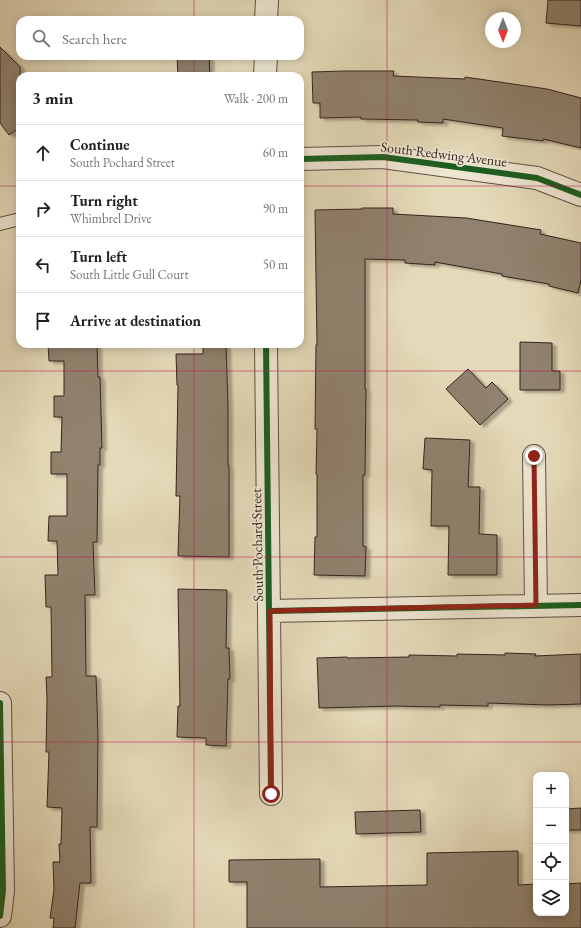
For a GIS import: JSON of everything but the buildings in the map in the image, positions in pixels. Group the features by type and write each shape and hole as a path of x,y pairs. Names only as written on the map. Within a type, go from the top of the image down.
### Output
{"street":[{"path":"266,16 267,0"},
{"path":"265,72 266,60"},
{"name":"South Redwing Avenue","path":"304,159 383,157 537,178 581,195"},
{"name":"South Pochard Street","path":"266,348 271,794"},
{"path":"534,456 536,605"},
{"path":"270,611 581,605"},
{"path":"0,703 3,890 0,916"}],"lane":[{"path":"0,224 16,220"}],"cycle path":[{"path":"304,159 383,157 537,178 581,195"},
{"path":"266,348 271,794"},
{"path":"270,611 581,605"},
{"path":"0,703 3,891 0,916"}],"route":[{"path":"271,794 270,611 536,605 534,456"}]}
